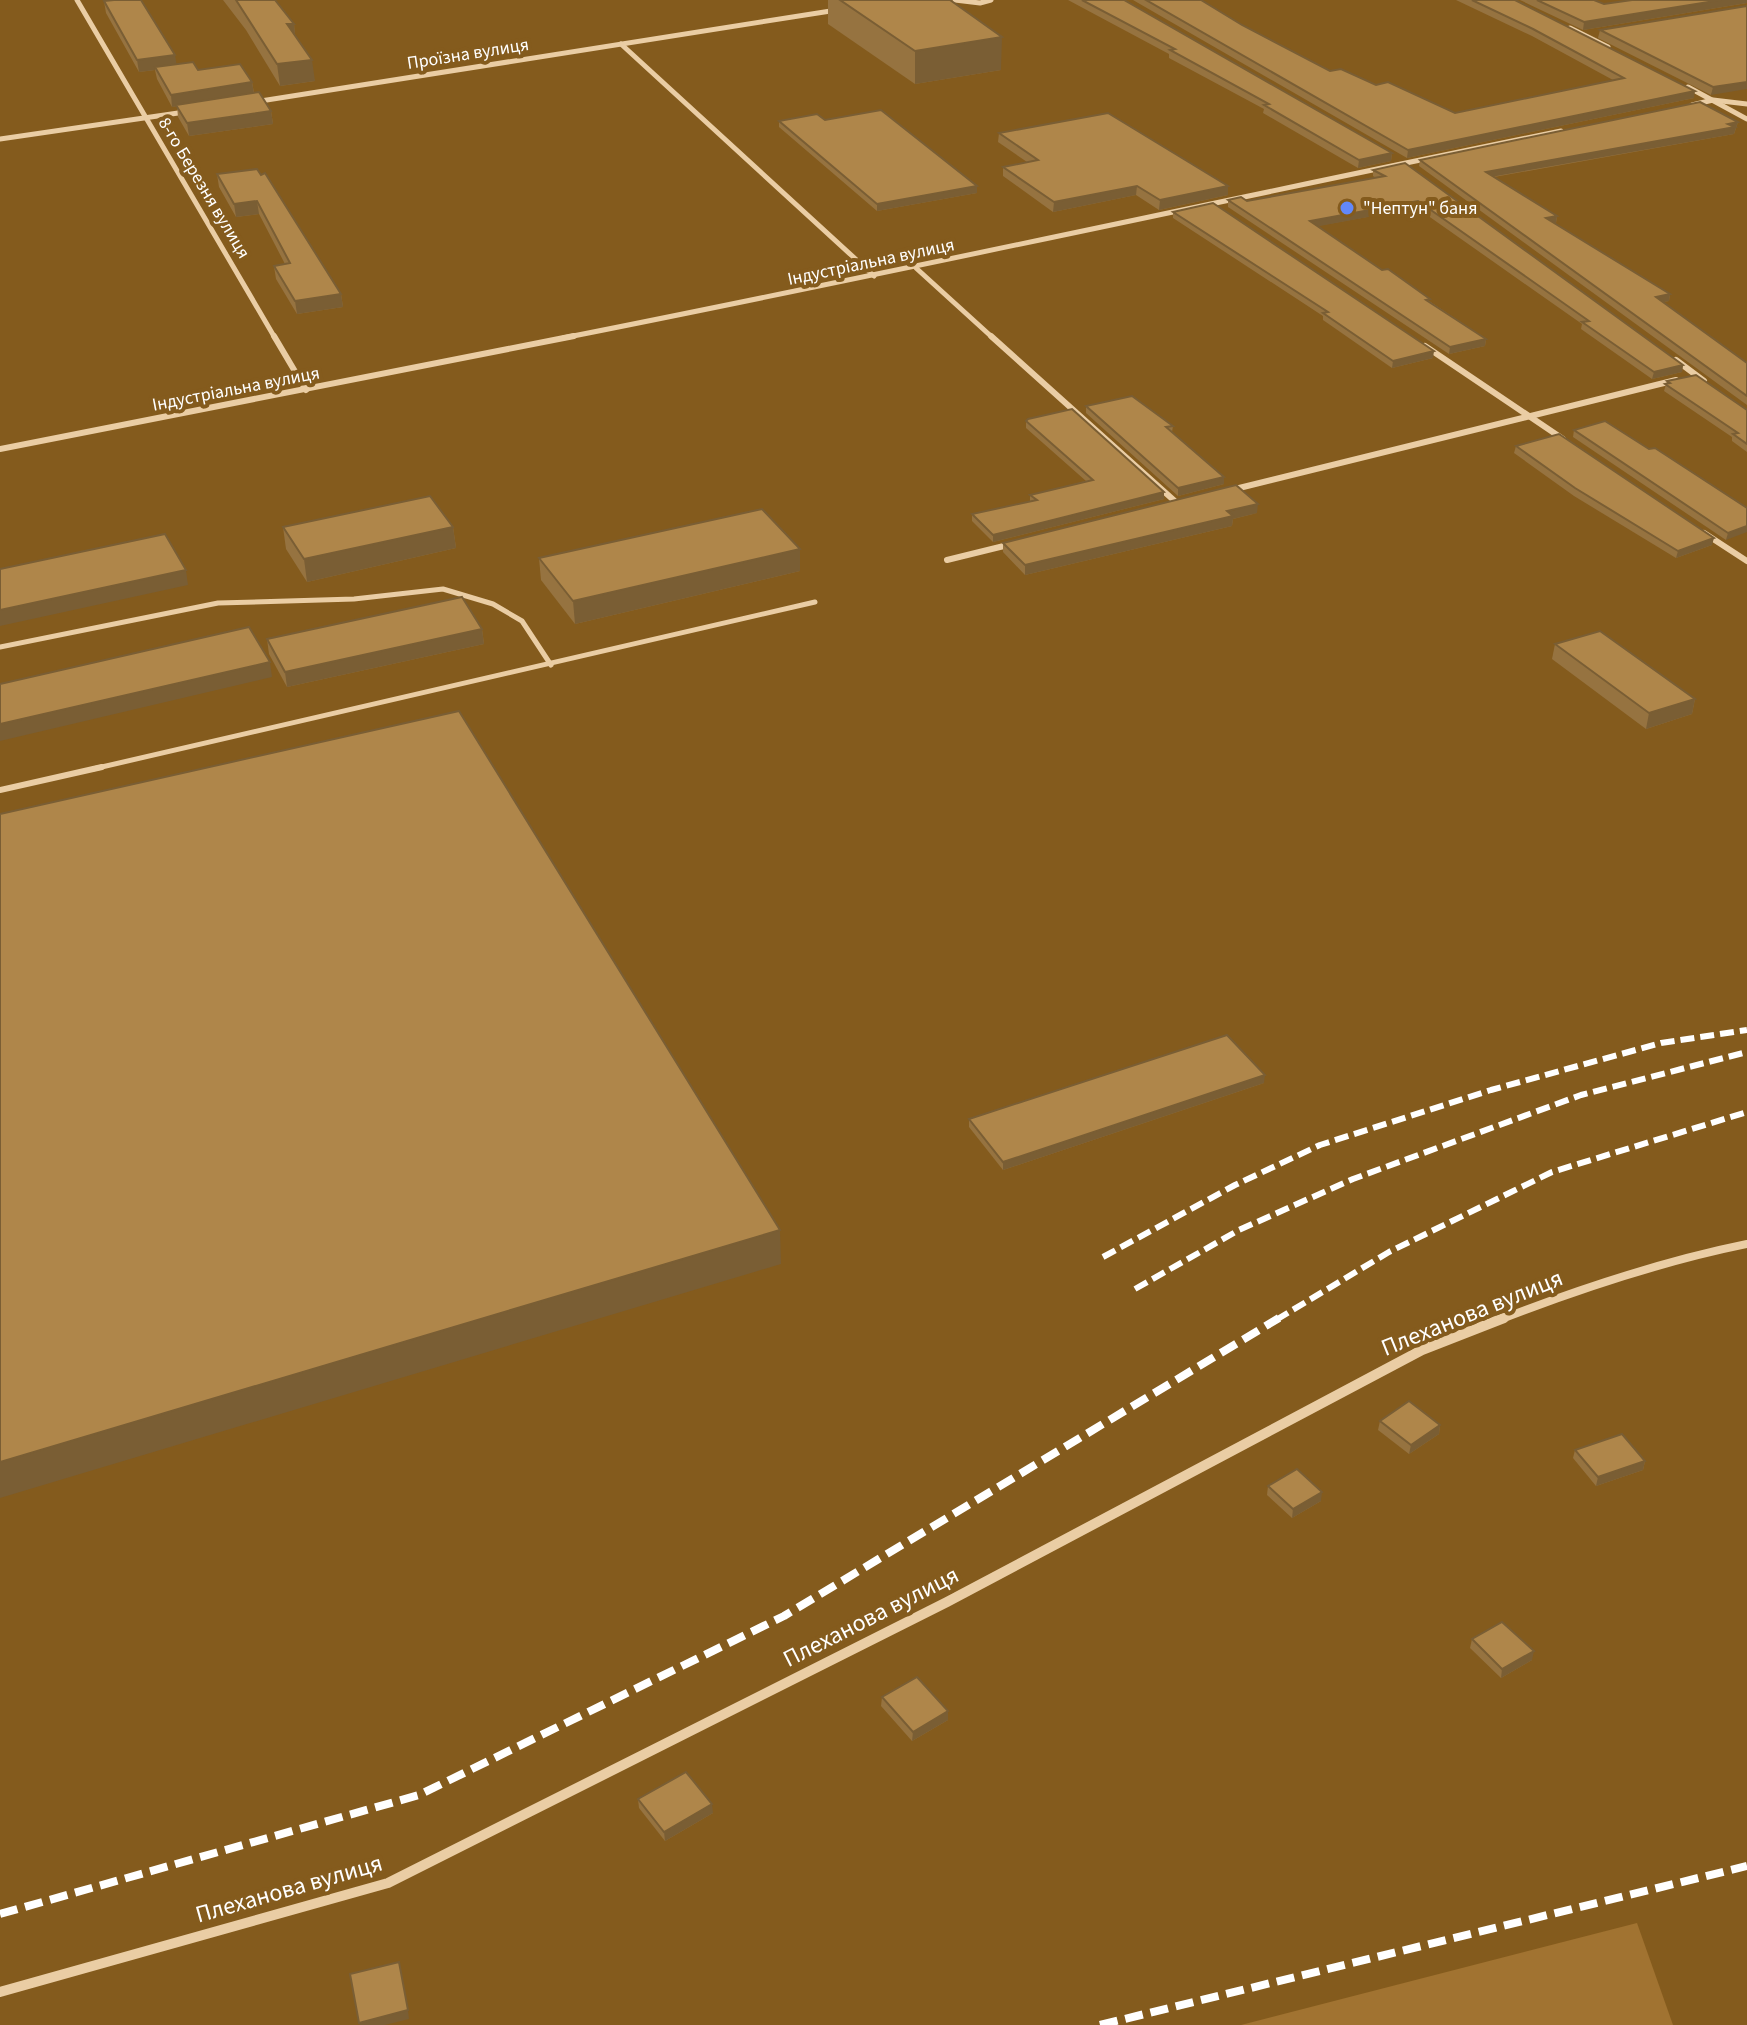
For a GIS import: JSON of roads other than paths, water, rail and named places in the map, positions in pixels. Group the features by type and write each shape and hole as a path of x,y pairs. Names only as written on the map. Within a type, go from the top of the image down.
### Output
{"street":[{"name":"8-го Березня вулиця","path":"77,0 306,390"},
{"path":"955,0 980,3 991,0"},
{"name":"Проїзна вулиця","path":"241,104 838,10"},
{"path":"1570,28 1610,48"},
{"path":"1584,35 1600,32"},
{"path":"621,44 874,276"},
{"path":"1675,81 1747,119"},
{"path":"1682,107 1713,100 1747,104"},
{"path":"0,139 194,111"},
{"name":"Індустріальна вулиця","path":"0,449 916,268 1211,202 1574,128"},
{"path":"1391,155 1417,172"},
{"path":"1211,202 1224,211"},
{"path":"916,268 1178,504"},
{"path":"1422,344 1566,440"},
{"path":"1671,357 1709,384"},
{"path":"1224,492 1527,414 1697,375"},
{"path":"1163,508 1193,500"},
{"path":"1695,527 1747,561"},
{"path":"947,560 1024,541"},
{"name":"Плеханова вулиця","path":"0,1992 388,1883 947,1602 1422,1350 1545,1302 1698,1254 1747,1244"}],"lane":[{"path":"0,647 218,603 354,599 443,589 493,604 522,621 551,665"},
{"path":"0,790 815,602"}],"railway":[{"path":"1103,1257 1235,1185 1320,1145 1491,1090 1661,1043 1747,1030"},
{"path":"1135,1289 1239,1230 1353,1179 1581,1095 1747,1052"},
{"path":"1276,1320 1389,1252 1552,1172 1747,1112"},
{"path":"0,1914 419,1795 784,1616 1279,1318"},
{"path":"1100,2025 1747,1866"}],"place":[{"name":"\"Нептун\" баня","path":"1347,208"}]}
